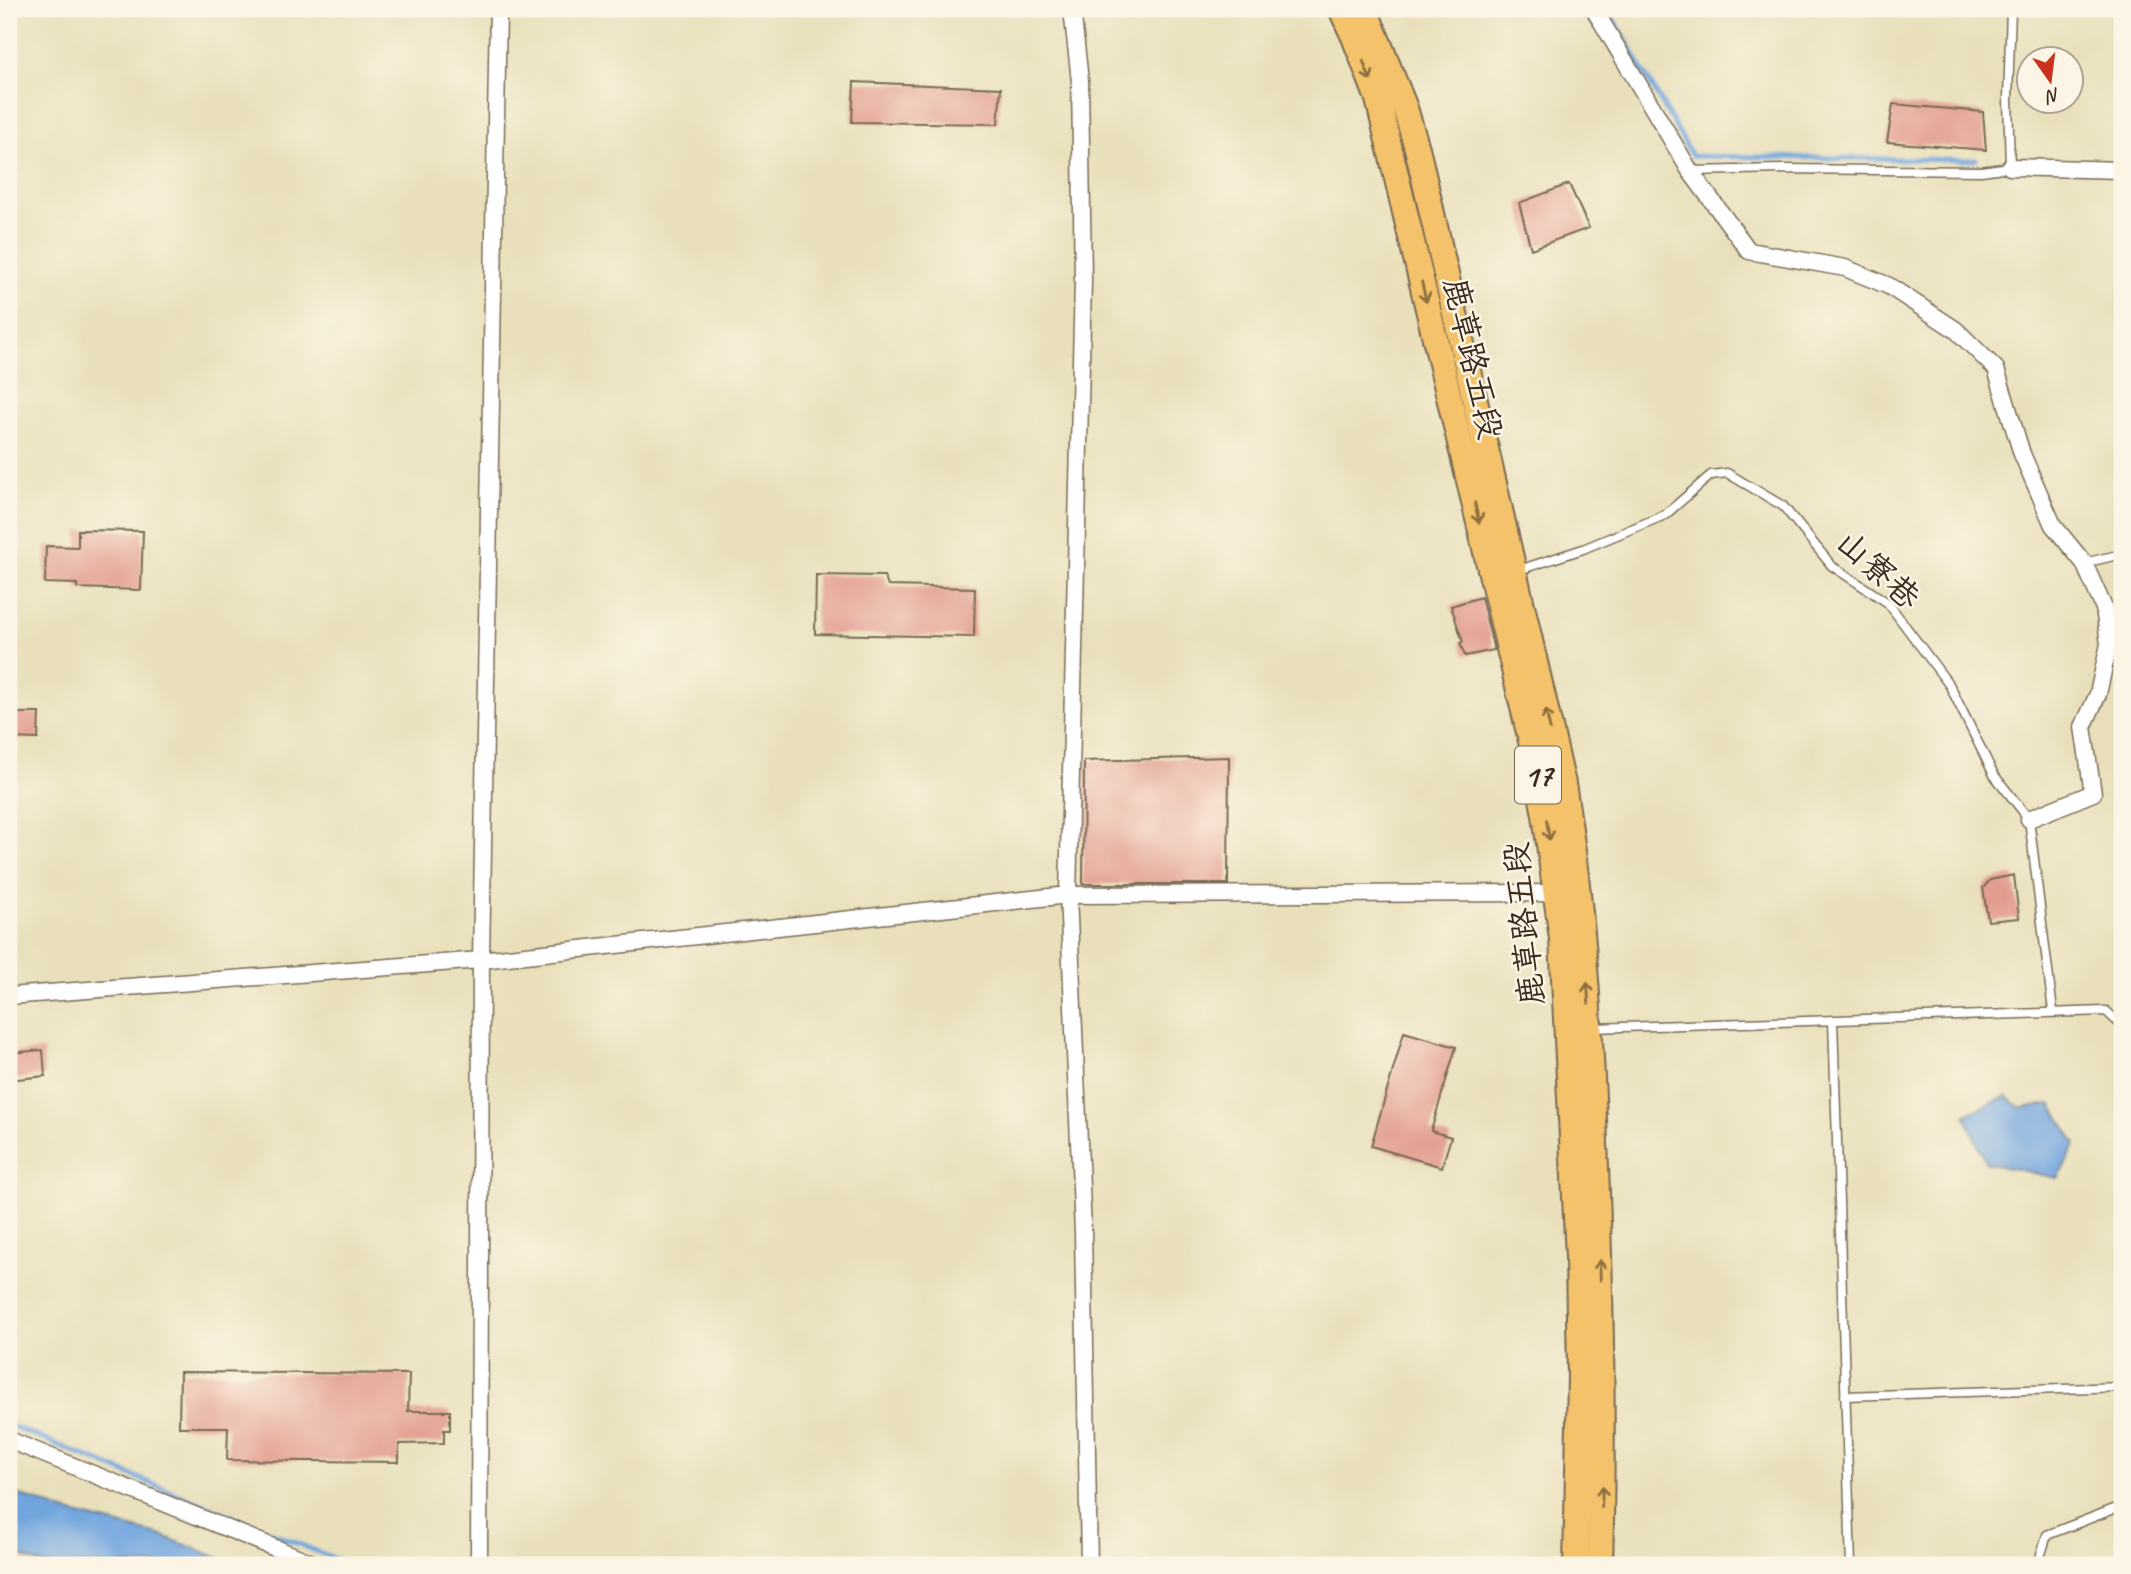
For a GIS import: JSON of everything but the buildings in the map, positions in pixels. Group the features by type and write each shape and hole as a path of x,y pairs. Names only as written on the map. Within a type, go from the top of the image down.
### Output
{"main road":[{"name":"鹿草路五段","path":"1341,9 1378,99 1503,575 1563,784 1573,840 1584,941 1578,1028 1580,1377 1576,1565"},
{"name":"鹿草路五段","path":"1365,9 1405,108 1417,148 1503,575 1578,1028 1601,1298 1603,1443 1600,1565"}],"street":[{"path":"479,1565 481,960 498,9"},
{"path":"1072,9 1080,81 1083,280 1068,895 1083,1232 1089,1565"},
{"path":"1594,9 1690,171 1749,251 1846,268 1889,286 1956,330 1996,369 2022,454 2053,526 2084,563 2104,608 2109,644 2098,694 2083,727 2094,793 2029,819"},
{"path":"2010,166 2122,170"},
{"path":"9,996 481,960 1068,895 1557,892"},
{"path":"9,1440 317,1565"}],"lane":[{"path":"1690,171 1783,169 1980,172 2010,166 2008,98 2011,9"},
{"name":"山寮巷","path":"1503,575 1583,549 1665,515 1711,475 1727,473 1783,506 1832,566 1888,603 1950,685 1993,775 2029,819"},
{"path":"2084,563 2122,554"},
{"path":"2029,819 2053,1011"},
{"path":"1578,1028 2053,1011 2106,1011 2122,1026"},
{"path":"1833,1020 1851,1565"},
{"path":"1845,1396 2122,1387"},
{"path":"2040,1565 2047,1535 2122,1506"}],"water":[{"path":"2007,1096 2020,1108 2051,1104 2076,1144 2058,1178 1986,1163 1965,1115"},
{"path":"9,1491 64,1511 163,1536 237,1565 43,1565 9,1551"}],"waterway":[{"path":"1608,9 1692,156 1976,160"},
{"path":"9,1425 350,1565"}]}
